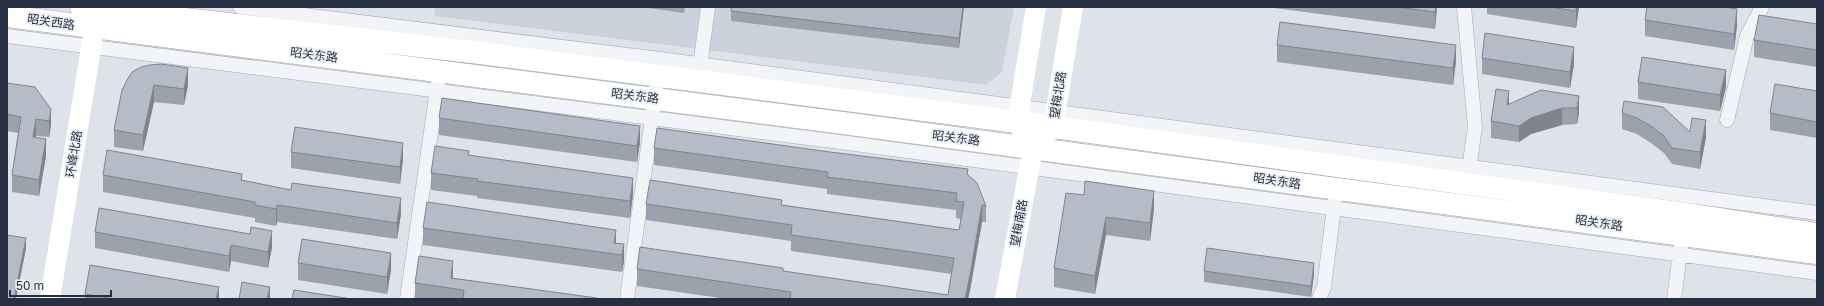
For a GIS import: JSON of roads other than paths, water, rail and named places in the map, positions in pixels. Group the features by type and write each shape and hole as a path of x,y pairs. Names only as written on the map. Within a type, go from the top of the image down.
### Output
{"main road":[{"path":"1031,158 1018,114 1036,7"},
{"name":"望梅北路","path":"1031,158 1054,120 1073,7"},
{"name":"昭关西路","path":"7,16 94,18"},
{"name":"昭关东路","path":"94,18 444,40 1018,114 1339,167 1468,176 1683,235 1817,234"},
{"name":"昭关东路","path":"94,18 438,81 1335,198 1683,235 1817,253"},
{"name":"环峰北路","path":"50,299 94,18"},
{"name":"望梅南路","path":"1005,299 1031,158"}],"street":[{"path":"240,7 444,40 407,299"},
{"path":"699,73 708,7"},
{"path":"1464,7 1475,127 1468,176"},
{"path":"1727,120 1747,36 1762,7"},
{"path":"7,36 94,18"},
{"path":"627,299 659,68"},
{"path":"842,133 848,92"},
{"path":"1054,120 1468,176 1817,213"},
{"path":"1319,299 1324,287 1339,167"},
{"path":"1674,299 1683,235 1817,273"}]}
